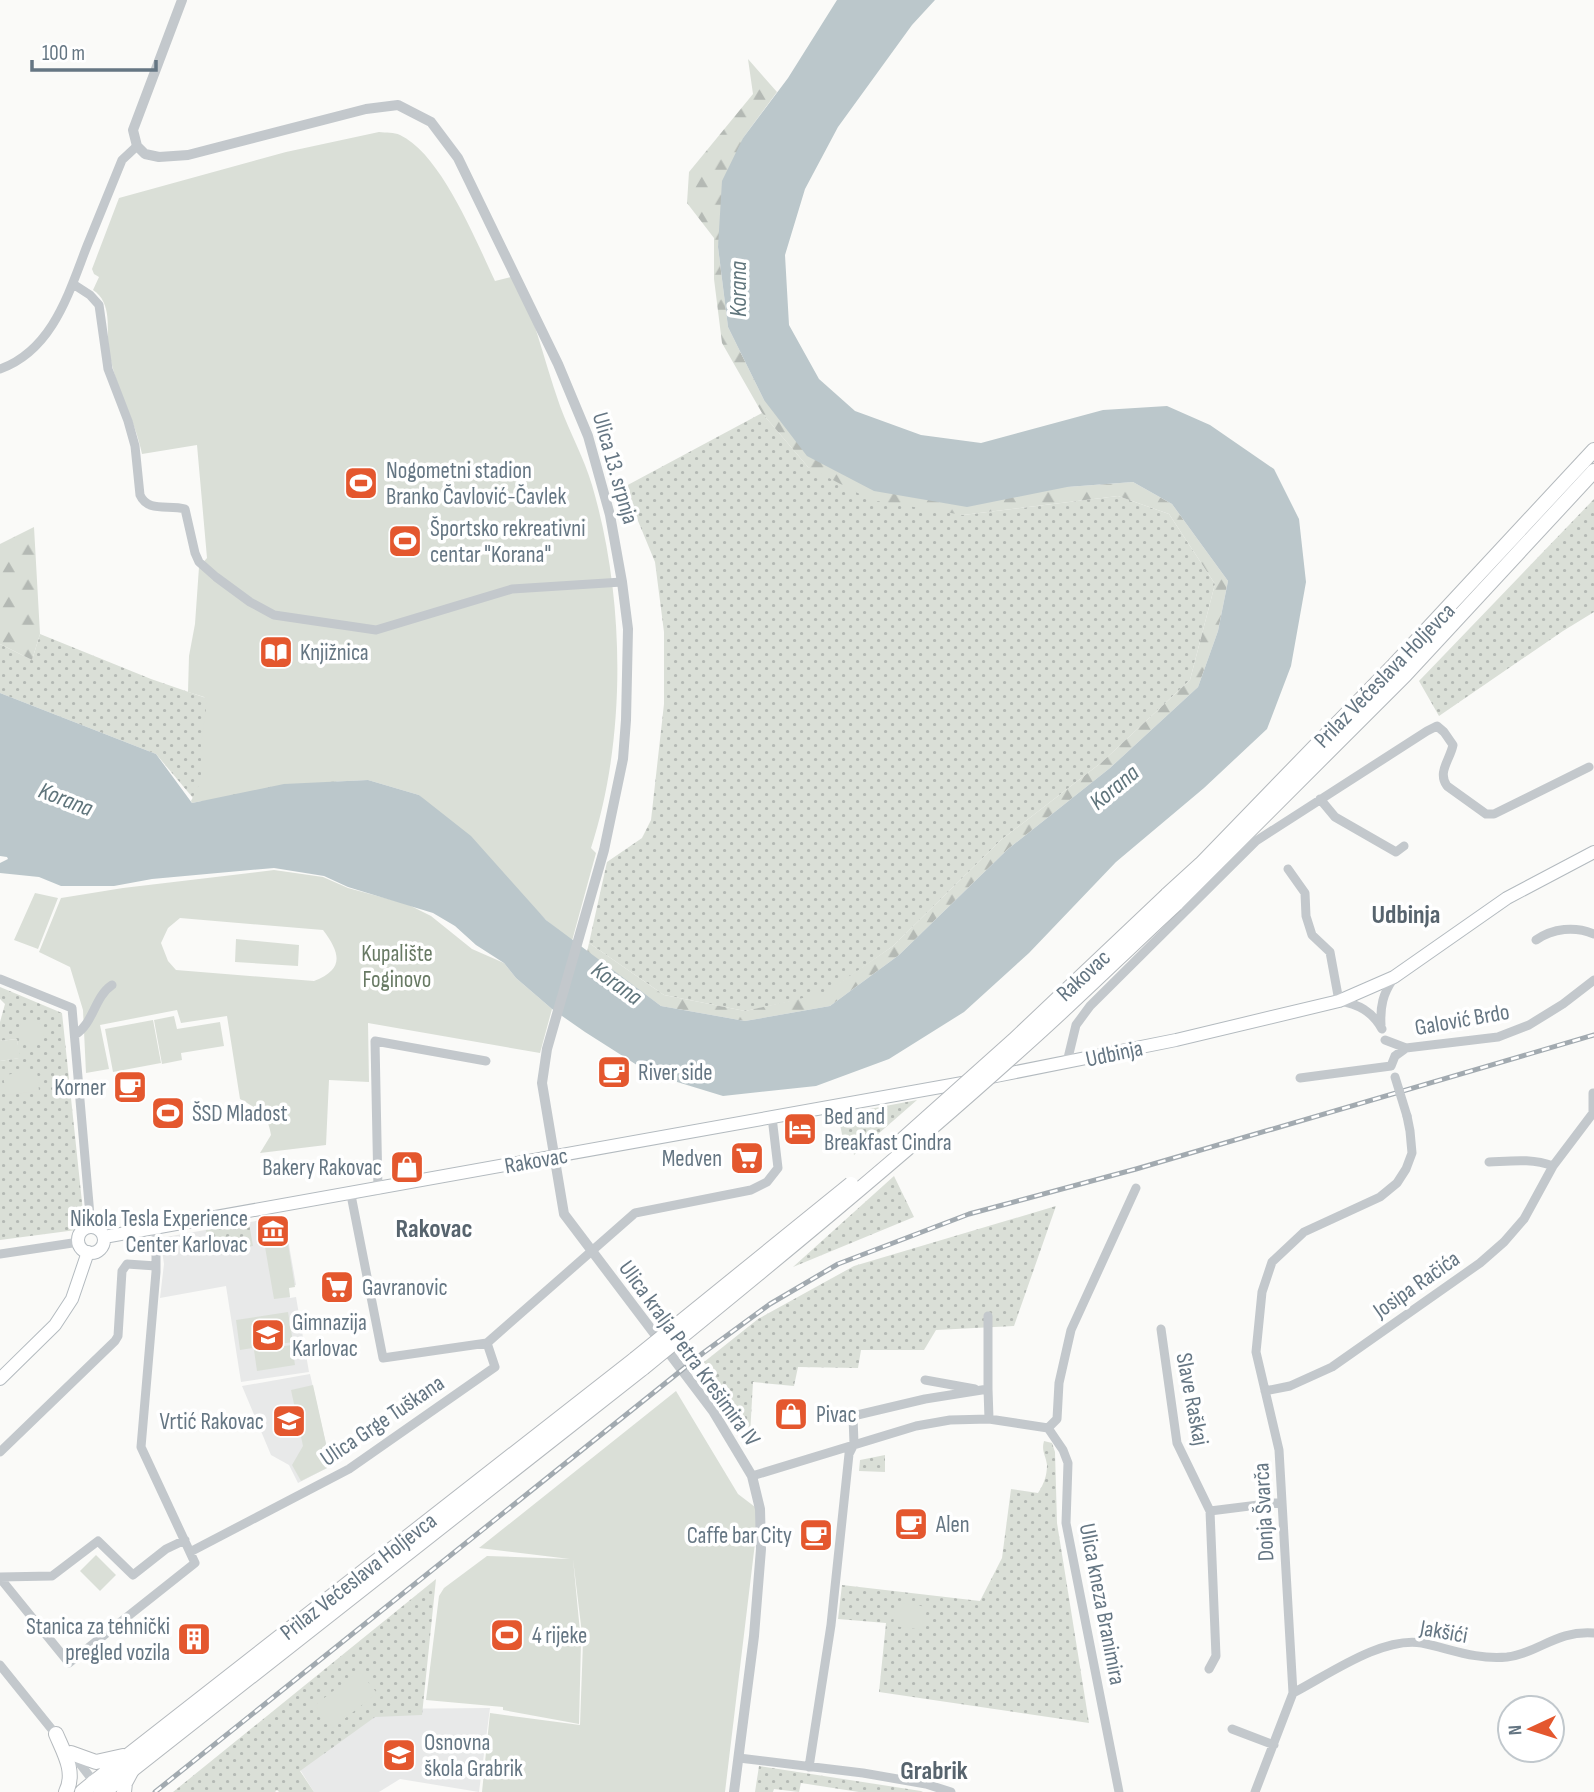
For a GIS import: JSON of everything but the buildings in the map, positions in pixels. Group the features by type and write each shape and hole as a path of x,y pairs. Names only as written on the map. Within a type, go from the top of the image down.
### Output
{"main road":[{"name":"Prilaz Većeslava Holjevca","path":"1400,670 1594,450"},
{"name":"Prilaz Većeslava Holjevca","path":"1172,900 1201,864 1400,670 1594,471"},
{"name":"Udbinja","path":"1067,1062 1176,1040 1339,1001 1394,977 1507,898 1594,852"},
{"name":"Rakovac","path":"639,1364 927,1118 1172,900"},
{"name":"Rakovac","path":"104,1237 351,1195 1067,1062"},
{"path":"91,1227 100,1230 104,1237 100,1249 88,1252 81,1248 79,1242 81,1232 91,1227"},
{"path":"0,1379 55,1325 72,1300 88,1252"},
{"name":"Prilaz Većeslava Holjevca","path":"100,1789 131,1753 639,1364"},
{"name":"Prilaz Većeslava Holjevca","path":"82,1792 100,1789 132,1770 639,1364"},
{"path":"56,1734 69,1767 70,1782 66,1792"},
{"path":"71,1753 96,1762 131,1753"},
{"path":"124,1792 125,1783 132,1770"}],"street":[{"path":"0,369 12,365 49,331 73,284 121,160 137,146 133,130 135,123 182,0"},
{"name":"Ulica 13. srpnja","path":"137,146 145,154 152,156 188,155 366,109 398,105 432,122 458,158 568,387 598,466 610,515 628,629 623,759 601,863 547,1049 542,1083 553,1157"},
{"path":"73,284 90,295 99,305 107,369 135,446 140,495 143,501 148,505 185,509 199,562 239,594 274,615 376,630 512,589 622,582"},
{"name":"Udbinja","path":"1067,1062 1076,1025 1090,1006 1256,841 1437,726 1453,746 1442,775 1443,780 1447,786 1486,814 1494,814 1589,767"},
{"path":"1320,799 1335,817 1396,852 1404,846"},
{"path":"1287,869 1305,893 1306,916 1312,936 1330,951 1339,1001 1357,1005 1377,1021 1391,1066 1300,1078"},
{"path":"1536,940 1546,933 1562,929 1594,934"},
{"path":"1381,1029 1381,1004 1394,977"},
{"path":"0,979 72,1008 91,1227"},
{"name":"Galović Brdo","path":"1385,1040 1406,1048 1497,1037 1529,1025 1594,980"},
{"path":"75,1035 86,1027 102,993 112,985"},
{"path":"378,1190 375,1041 486,1061"},
{"name":"Galović Brdo","path":"1391,1066 1395,1056 1406,1048"},
{"name":"Donja Švarča","path":"1255,1792 1293,1693 1279,1450 1256,1352 1258,1312 1265,1276 1272,1262 1304,1232 1380,1197 1397,1183 1406,1169 1412,1153 1410,1131 1391,1066"},
{"name":"Josipa Račića","path":"1265,1391 1290,1386 1332,1367 1479,1263 1504,1242 1524,1219 1553,1166 1593,1113 1593,1093"},
{"path":"351,1195 383,1358 487,1343 635,1213 751,1190 767,1182 778,1168 779,1156 772,1117"},
{"name":"Ulica kralja Petra Krešimira IV","path":"553,1157 564,1214 713,1411 752,1476 760,1510 761,1549 754,1636 734,1792"},
{"path":"1489,1162 1528,1160 1553,1166"},
{"path":"752,1476 916,1426 950,1420 989,1419 1048,1428 1057,1419 1059,1383 1071,1329 1136,1188"},
{"path":"0,1578 69,1663 195,1563 141,1447 156,1266 156,1229"},
{"path":"0,1254 79,1242"},
{"path":"0,1452 115,1341 118,1336 122,1271 127,1264 156,1266"},
{"path":"988,1316 984,1389 989,1419"},
{"name":"Slave Raškaj","path":"1161,1329 1177,1443 1210,1511 1216,1656 1209,1669"},
{"name":"Ulica Grge Tuškana","path":"190,1552 349,1469 495,1367 487,1343"},
{"path":"925,1380 984,1389"},
{"path":"809,1767 831,1625 849,1454 854,1444 853,1416 984,1389"},
{"name":"Ulica kneza Branimira","path":"1048,1428 1063,1450 1068,1463 1066,1523 1119,1792"},
{"path":"1210,1511 1282,1502"},
{"path":"0,1578 52,1576 99,1541 133,1574 166,1549 185,1540"},
{"name":"Jakšići","path":"1293,1693 1363,1654 1405,1644 1420,1643 1469,1656 1495,1658 1520,1654 1564,1634 1594,1633"},
{"path":"0,1665 100,1789"},
{"path":"1232,1729 1274,1745"},
{"path":"739,1758 863,1773 926,1784 951,1792"}],"shaded area":[{"name":"Gimnazija Karlovac","path":"284,1216 296,1285 288,1287 290,1298 296,1297 309,1372 241,1382 226,1286 160,1298 164,1264 160,1238"},
{"name":"Vrtić Rakovac","path":"310,1374 331,1466 298,1483 289,1465 271,1455 242,1386"},
{"name":"Osnovna škola Grabrik","path":"490,1708 479,1792 400,1779 379,1792 314,1792 299,1768 368,1709"}],"green space":[{"path":"748,59 777,92 743,138 718,247 728,327 764,400 1067,487 1133,482 1172,504 1228,581 1218,631 1198,687 1110,768 1008,849 899,955 830,1006 745,1021 661,1006 587,952 589,943 664,995 745,1011 825,993 893,946 1001,840 1102,762 1190,680 1215,584 1169,514 1118,496 963,515 871,500 808,467 762,413 722,343 714,279 714,238 687,203 689,172 753,94"},
{"name":"Športsko rekreativni centar \"Korana\"","path":"379,132 400,135 415,145 429,160 456,200 495,281 511,277 536,330 560,406 589,475 603,528 616,620 616,714 603,805 591,848 596,853 572,941 546,920 419,795 368,780 284,784 192,803 191,801 201,781 201,744 207,702 204,697 188,692 189,656 195,624 199,567 207,558 197,445 142,454 112,363 106,309 104,302 93,290 99,277 92,269 119,198 286,152"},
{"path":"762,413 808,467 963,515 1118,496 1169,514 1215,584 1190,680 1102,762 1001,840 893,946 825,994 745,1011 664,995 589,943 607,862 642,838 651,820 664,704 664,632 655,562 624,487"},
{"path":"1594,499 1594,612 1439,716 1419,681"},
{"path":"34,527 40,634 32,660 0,644 0,544"},
{"path":"40,634 206,698 548,917 193,798 156,754 0,693 0,644 32,660"},
{"name":"Kupalište Foginovo","path":"274,870 323,877 348,888 407,904 431,916 472,949 504,963 516,978 552,1009 540,1053 368,1023 369,1082 329,1080 326,1145 260,1153 271,1135 270,1128 261,1113 240,1099 227,1016 181,1023 177,1010 100,1025 109,1069 86,1073 83,1010 70,967 39,952 61,898","holes":["180,918 323,930 336,954 335,966 314,981 176,970 168,961 161,943 168,928"]},
{"path":"35,893 58,898 38,949 14,940"},
{"path":"236,939 299,945 298,966 235,962"},
{"path":"0,987 62,1013 84,1221 83,1226 76,1230 0,1240 0,1061 19,1058 17,1039 0,1041 0,1022 5,1004 0,999"},
{"path":"174,1016 177,1029 220,1022 224,1046 181,1053 182,1060 162,1064 154,1020"},
{"path":"31,1020 40,1024 44,1033 40,1042 31,1046 22,1042 18,1033 22,1024"},
{"path":"153,1020 161,1063 113,1072 105,1029"},
{"path":"17,1039 20,1058 0,1061 0,1041"},
{"path":"37,1071 39,1091 6,1095 3,1075"},
{"path":"917,1100 854,1155 850,1138 843,1139 838,1115"},
{"path":"894,1176 914,1217 793,1267"},
{"path":"1056,1206 1014,1326 936,1330 924,1350 861,1350 858,1368 798,1367 794,1386 753,1382 750,1435 729,1397 704,1362 758,1319 854,1266"},
{"path":"249,1223 253,1246 210,1253 206,1230"},
{"path":"288,1244 295,1287 289,1288 290,1297 274,1299 265,1247"},
{"path":"288,1312 293,1342 240,1350 236,1320"},
{"path":"292,1345 295,1365 257,1371 254,1350"},
{"path":"313,1385 331,1466 301,1481 292,1465 303,1446 291,1390"},
{"path":"676,1391 738,1494 759,1510 725,1792 482,1792 490,1713 580,1725 583,1642 573,1559 581,1642 579,1724 503,1710 503,1707 426,1700 439,1596 444,1588 487,1556 570,1559 479,1548"},
{"path":"1044,1441 1052,1443 1055,1452 1057,1523 1089,1723 879,1692 886,1623 838,1619 842,1585 980,1601 1002,1558 1011,1489 1038,1493 1043,1483 1047,1465 1043,1451"},
{"path":"885,1455 885,1472 859,1471 860,1460"},
{"path":"96,1555 116,1575 100,1591 80,1571"},
{"path":"436,1579 422,1715 375,1717 300,1771 314,1792 173,1792"},
{"path":"896,1602 927,1607 924,1630 893,1626"},
{"path":"359,1671 377,1693 333,1728 315,1705"},
{"path":"759,1766 923,1792 859,1792 801,1783 799,1792 774,1789 773,1792 755,1792"}],"water":[{"name":"Korana","path":"837,0 935,0 912,25 838,127 805,189 785,255 789,325 819,379 855,411 921,435 981,443 1103,410 1167,406 1210,425 1274,469 1299,519 1306,582 1291,666 1267,729 1204,788 1116,862 1029,953 964,1012 889,1059 816,1086 723,1096 651,1074 552,1009 516,978 504,963 476,945 455,926 433,913 348,887 324,876 274,868 152,879 114,886 61,886 39,877 0,873 0,863 8,859 0,856 0,693 156,754 192,803 284,784 368,780 419,795 471,836 546,920 661,1006 745,1021 830,1006 899,955 1008,849 1110,768 1198,687 1218,631 1228,581 1172,504 1133,482 1067,487 967,507 874,491 807,456 764,400 728,327 718,247 722,181 743,138 788,78"}],"railway":[{"path":"155,1792 703,1353 770,1304 838,1264 969,1214 1136,1169 1594,1035"}],"place":[{"name":"Nogometni stadion Branko Čavlović-Čavlek","path":"361,483"},
{"name":"Športsko rekreativni centar \"Korana\"","path":"405,541"},
{"name":"Knjižnica","path":"276,652"},
{"name":"River side","path":"614,1072"},
{"name":"Korner","path":"130,1087"},
{"name":"ŠSD Mladost","path":"168,1113"},
{"name":"Bed and Breakfast Cindra","path":"800,1129"},
{"name":"Medven","path":"747,1158"},
{"name":"Bakery Rakovac","path":"407,1167"},
{"name":"Nikola Tesla Experience Center Karlovac","path":"273,1231"},
{"name":"Gavranovic","path":"337,1287"},
{"name":"Gimnazija Karlovac","path":"268,1335"},
{"name":"Pivac","path":"791,1414"},
{"name":"Vrtić Rakovac","path":"289,1421"},
{"name":"Alen","path":"911,1524"},
{"name":"Caffe bar City","path":"816,1535"},
{"name":"4 rijeke","path":"507,1635"},
{"name":"Stanica za tehnički pregled vozila","path":"194,1639"},
{"name":"Osnovna škola Grabrik","path":"399,1755"}],"district":[{"name":"Udbinja","path":"1406,914"},
{"name":"Rakovac","path":"434,1228"},
{"name":"Grabrik","path":"934,1770"}]}
